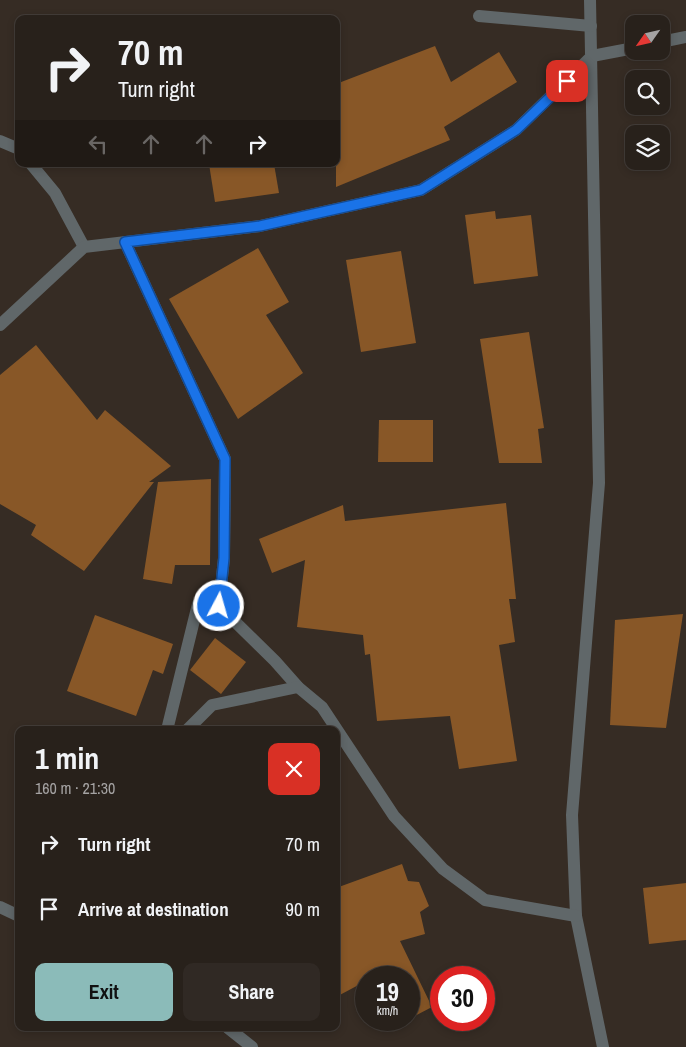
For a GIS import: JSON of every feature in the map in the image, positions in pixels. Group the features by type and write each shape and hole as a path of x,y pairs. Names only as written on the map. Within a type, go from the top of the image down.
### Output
{"street":[{"path":"590,0 599,483 572,815 576,916 603,1047"},
{"path":"480,16 591,26"},
{"path":"670,40 686,37"},
{"path":"0,325 84,247 260,226 421,190 516,130 592,56 625,50"},
{"path":"0,141 15,147"},
{"path":"33,167 55,193 84,247"},
{"path":"125,242 225,459 224,558 219,606 275,661 298,687 322,707 335,726"},
{"path":"168,726 198,604 220,599"},
{"path":"192,726 212,705 298,687"},
{"path":"340,734 394,816 443,869 485,900 576,916"},
{"path":"0,907 15,914"},
{"path":"232,1031 252,1047"}],"building":[{"path":"435,46 451,82 499,52 517,82 444,127 450,140 336,187 336,167 340,167 340,82"},
{"path":"209,167 275,167 279,193 215,202"},
{"path":"495,211 496,219 531,215 538,276 474,284 465,215"},
{"path":"258,248 289,302 266,315 303,373 238,419 169,299"},
{"path":"401,251 416,343 361,352 346,260"},
{"path":"529,332 544,428 538,429 542,463 499,463 480,339"},
{"path":"36,345 97,420 105,410 171,466 149,482 154,482 84,571 31,535 36,525 0,504 0,375"},
{"path":"379,420 433,420 433,462 378,462"},
{"path":"211,479 210,565 175,565 172,584 143,579 158,482"},
{"path":"506,503 516,599 509,599 515,642 499,645 517,761 459,769 450,716 377,721 370,654 365,655 363,635 297,627 305,560 272,573 259,539 343,505 345,521"},
{"path":"683,614 666,728 610,725 615,620"},
{"path":"95,615 173,644 163,674 153,670 136,716 67,691"},
{"path":"215,638 246,662 221,694 190,670"},
{"path":"402,864 408,881 419,882 429,906 420,912 425,934 400,941 412,966 355,966 355,987 340,995 340,887"},
{"path":"686,883 686,940 649,944 643,888"},
{"path":"420,982 430,1003 430,1008 420,1013"}],"route":[{"path":"219,606 224,558 225,459 125,242 260,226 421,190 516,130 567,81"}]}
